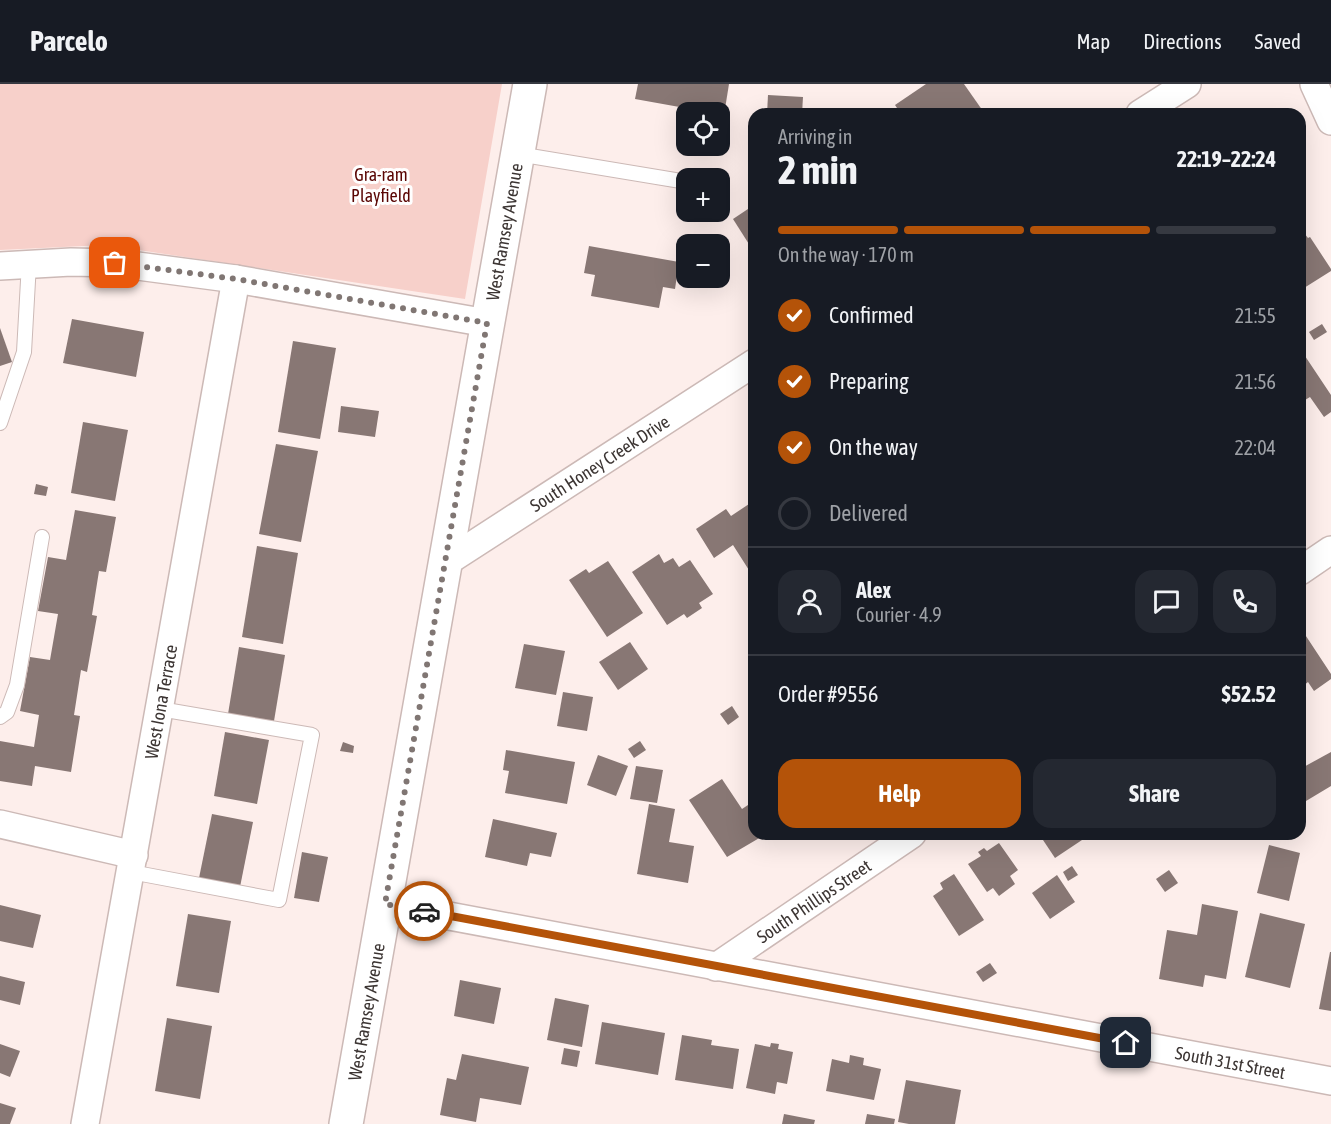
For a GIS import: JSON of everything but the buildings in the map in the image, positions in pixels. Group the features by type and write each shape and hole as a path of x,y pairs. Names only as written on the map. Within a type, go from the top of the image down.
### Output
{"street":[{"name":"West Ramsey Avenue","path":"346,1124 530,84"},
{"path":"1149,108 1187,84"},
{"path":"1314,84 1331,121"},
{"path":"0,266 29,263 115,263 236,279 487,323"},
{"name":"West Iona Terrace","path":"85,1124 236,279"},
{"name":"South Honey Creek Drive","path":"445,563 748,367"},
{"path":"1306,567 1331,550"},
{"path":"0,824 132,864"},
{"name":"South Phillips Street","path":"716,967 903,840"},
{"name":"South 31st Street","path":"385,904 1331,1081"}],"lane":[{"path":"518,154 676,180"},
{"path":"0,423 24,352 29,263"},
{"path":"0,717 7,712 17,685 42,537"},
{"path":"132,864 279,900 312,735 160,709"}],"green space":[{"name":"Gra-ram Playfield","path":"0,84 502,84 465,299 105,245 0,250"}],"way so far":[{"path":"115,263 236,279 487,323 385,904 424,911"}],"route":[{"path":"424,911 1126,1043"}]}
